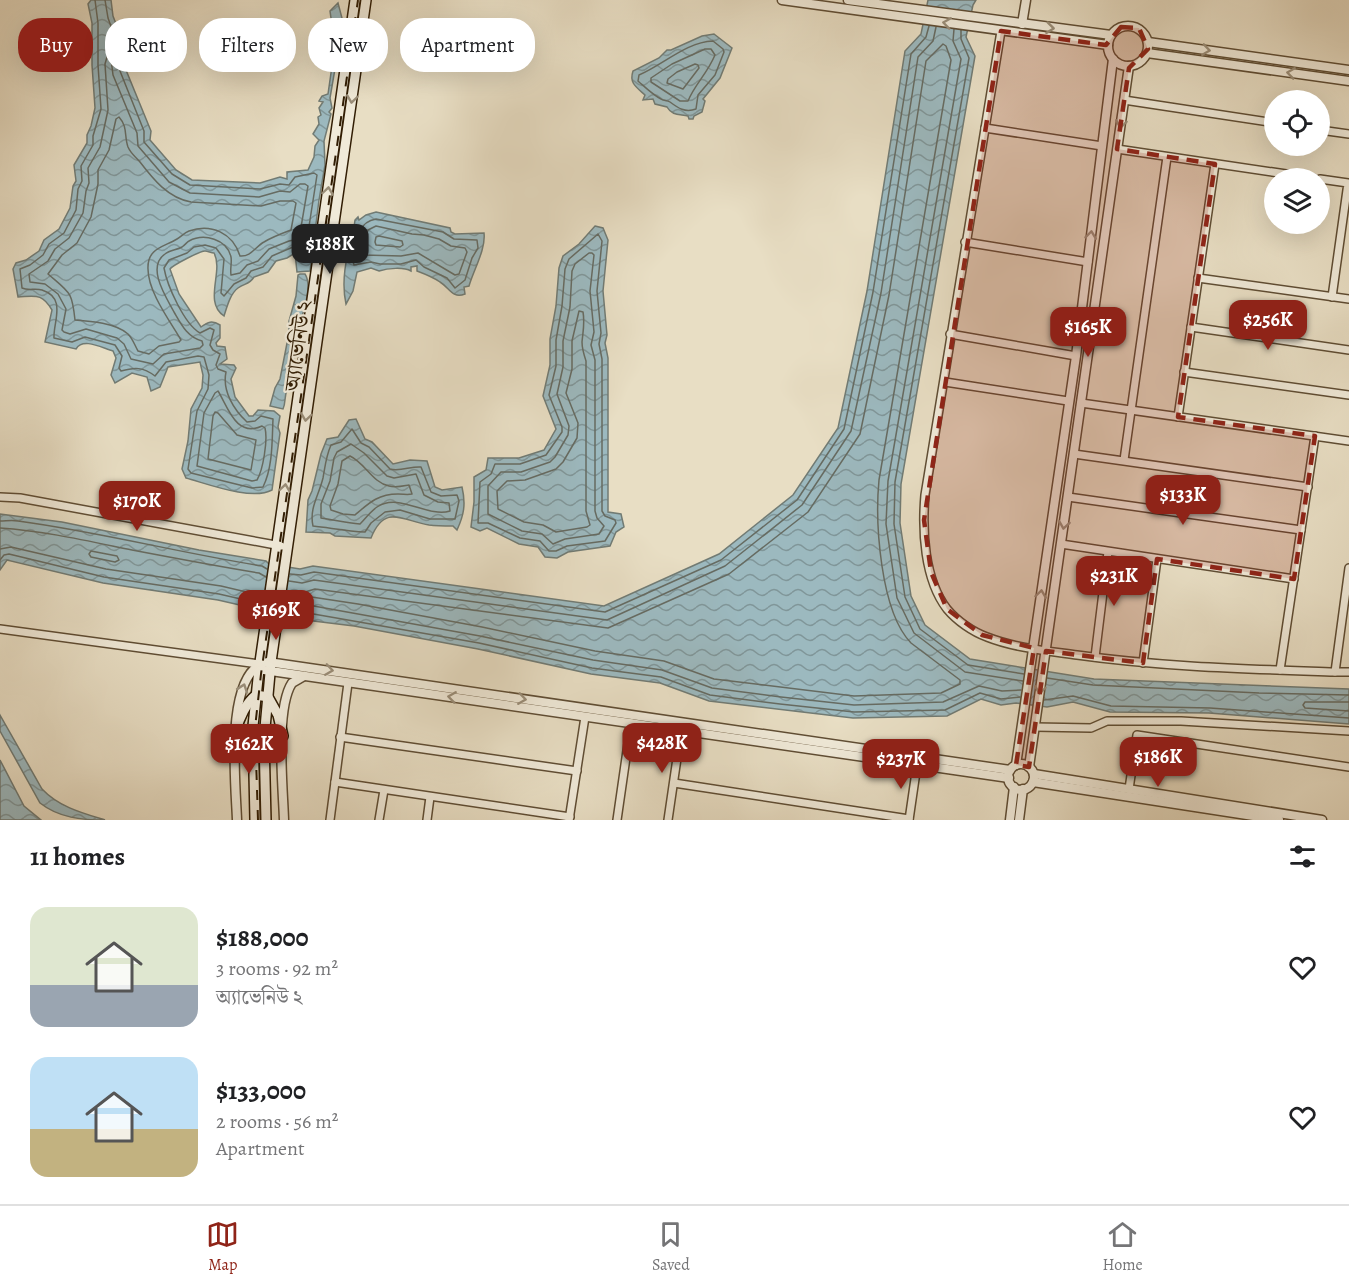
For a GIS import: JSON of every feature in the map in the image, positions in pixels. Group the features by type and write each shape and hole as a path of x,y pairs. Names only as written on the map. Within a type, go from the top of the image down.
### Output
{"main road":[{"name":"অ্যাভেনিউ ২","path":"255,820 253,744 259,667 355,0"},
{"name":"অ্যাভেনিউ ২","path":"266,820 264,739 271,666 366,0"},
{"path":"236,730 245,707 256,695 268,697 278,715 283,736"}],"street":[{"path":"784,0 992,25 1022,24 1111,35"},
{"path":"848,0 890,3 903,13"},
{"path":"1022,24 1026,0"},
{"path":"992,25 1001,30 1108,45"},
{"path":"1018,820 1019,788 1012,771 1023,725 1076,356 1113,59 1108,45 1111,35 1120,27 1133,26 1144,33 1148,42 1147,53 1140,62 1129,66 1119,64 1113,59"},
{"path":"1001,30 950,334 945,382 924,507 926,544 936,589 947,609 973,630 991,639 1034,650 1143,663 1349,672"},
{"path":"1148,42 1349,70"},
{"path":"1147,53 1349,81"},
{"path":"1010,820 1019,788 1032,774 1035,727 1045,652 1129,66"},
{"path":"1124,100 1264,121"},
{"path":"985,128 1102,146"},
{"path":"1330,131 1349,134"},
{"path":"1117,149 1264,171"},
{"path":"1124,460 1167,157"},
{"path":"1178,417 1215,164"},
{"path":"1332,297 1349,174"},
{"path":"1330,180 1348,183"},
{"path":"965,243 1088,262"},
{"path":"1198,278 1349,299"},
{"path":"1191,327 1349,350"},
{"path":"950,334 1076,356"},
{"path":"1184,372 1349,395"},
{"path":"945,382 1068,401"},
{"path":"1081,403 1349,441"},
{"path":"1280,670 1315,436"},
{"path":"1074,453 1308,487"},
{"path":"0,497 20,498 287,551"},
{"path":"1068,497 1301,530"},
{"path":"1061,544 1294,579"},
{"path":"1095,657 1108,552"},
{"path":"1143,663 1156,560"},
{"path":"1335,672 1349,568"},
{"path":"0,629 1012,771"},
{"path":"271,666 305,676 917,765 1012,771 1023,764 1032,774 1279,820"},
{"path":"237,820 238,704 242,687 249,674 259,667"},
{"path":"284,820 283,736 287,693 294,680 305,676"},
{"path":"330,820 348,682"},
{"path":"335,782 569,819 585,717"},
{"path":"1035,727 1091,728 1107,721 1181,721 1349,731"},
{"path":"617,820 631,723"},
{"path":"668,820 681,731"},
{"path":"1129,789 1137,735 1349,767"},
{"path":"340,737 577,771"},
{"path":"674,783 909,820 917,765"},
{"path":"1032,774 1322,820"},
{"path":"379,820 384,790"},
{"path":"427,820 430,797"}],"highlighted area":[{"path":"1121,27 1139,28 1148,49 1129,68 1117,149 1215,164 1178,417 1315,436 1294,579 1157,559 1143,663 1046,651 1029,767 1016,765 1034,648 982,635 947,609 931,572 924,520 1001,31 1106,45"}],"water":[{"path":"91,0 111,0 114,18 105,18 105,72 127,72 151,131 150,140 176,170 192,180 260,183 280,177 287,179 287,172 308,170 319,140 313,134 319,124 318,117 321,115 319,108 323,102 319,101 322,96 328,94 331,72 334,72 330,98 332,108 329,112 331,114 324,141 325,165 310,271 297,272 295,253 276,261 268,272 254,277 235,291 224,316 215,303 217,268 214,253 202,252 170,269 179,294 201,327 210,322 220,325 220,338 216,343 217,346 225,347 227,359 220,364 234,365 236,368 231,379 235,397 249,416 253,416 258,410 274,411 280,416 278,427 280,433 272,490 253,494 242,493 186,478 182,469 191,409 202,388 203,375 200,362 168,367 160,387 151,391 147,377 132,373 115,383 111,375 116,358 113,351 88,344 83,344 76,349 45,342 52,310 42,298 18,297 13,269 16,263 26,260 39,251 44,240 59,229 70,208 73,186 76,181 74,165 87,143 95,108 93,18 91,18 88,4"},
{"path":"928,0 976,0 966,37 975,56 901,484 900,523 911,596 925,625 970,659 1094,679 1349,689 1349,724 1209,713 1110,712 1073,702 1047,707 1016,703 1001,705 981,699 947,716 853,718 709,701 660,683 591,674 478,649 354,626 305,620 218,600 103,583 7,560 0,570 0,514 62,522 300,569 313,566 604,606 719,554 793,495 838,428 867,291 905,51 921,34"},
{"path":"338,3 342,18 331,18 330,11"},
{"path":"714,34 732,48 720,78 703,99 705,101 702,112 693,119 689,119 688,116 674,113 667,107 655,104 653,99 643,100 645,95 633,82 633,71 659,58 667,50 702,36"},
{"path":"376,212 450,228 455,234 484,233 481,252 469,286 464,287 465,294 454,294 437,280 417,271 417,266 411,267 411,271 396,268 379,271 371,268 357,272 353,291 346,304 345,274 355,220"},
{"path":"595,226 603,228 608,240 603,291 607,335 605,343 608,358 608,512 621,514 624,527 616,532 610,546 568,552 557,558 545,557 538,547 519,544 487,528 480,531 471,527 474,477 486,470 488,458 519,458 544,450 556,429 543,396 550,365 550,339 556,306 559,268 563,256 579,244"},
{"path":"300,274 305,274 307,280 307,296 299,323 291,334 289,321"},
{"path":"287,343 295,347 283,409 270,406 280,379"},
{"path":"356,419 365,439 372,442 393,464 410,460 427,461 435,487 442,490 462,487 464,509 457,530 453,526 429,525 389,517 376,527 371,538 306,532 308,500 327,439 338,437 349,420"},
{"path":"0,715 42,789 63,805 105,820 71,817 55,812 40,803 0,731"},
{"path":"0,760 24,806 41,820 0,820"}],"railway":[{"path":"258,820 255,728 261,674 358,0"}]}
